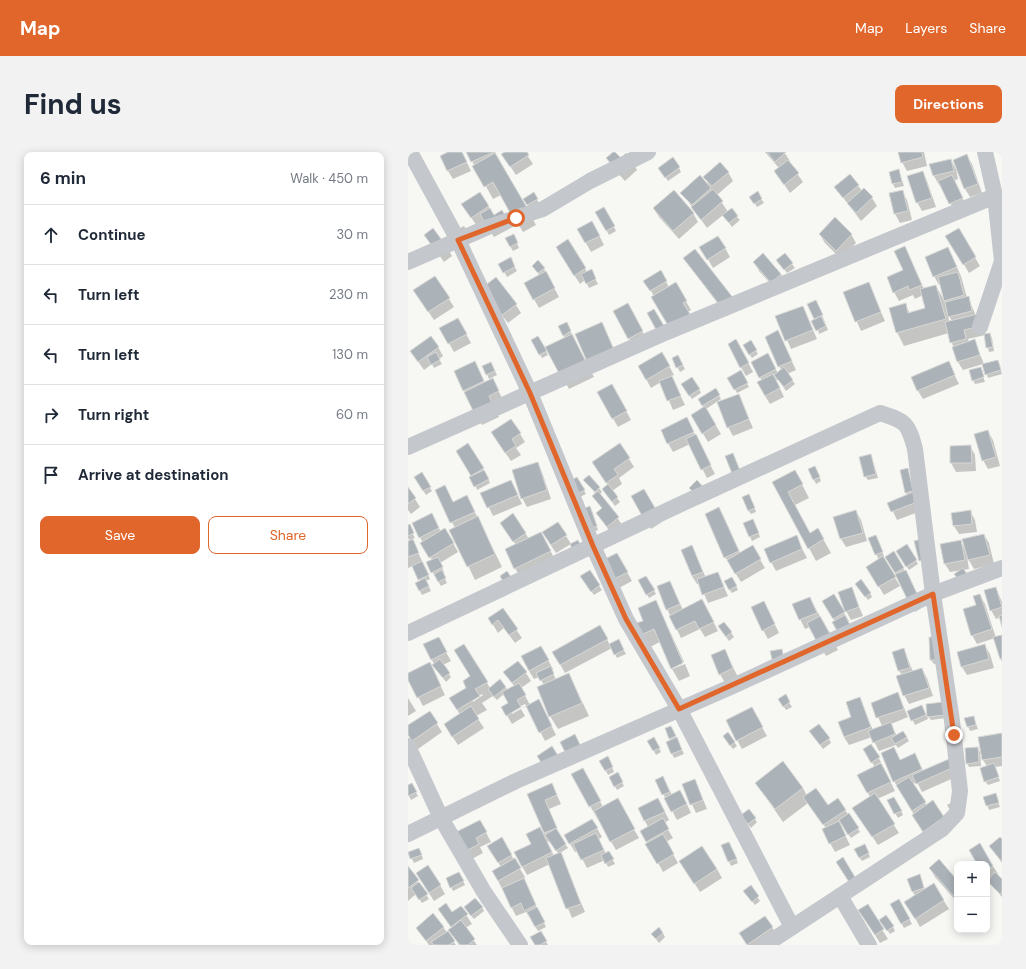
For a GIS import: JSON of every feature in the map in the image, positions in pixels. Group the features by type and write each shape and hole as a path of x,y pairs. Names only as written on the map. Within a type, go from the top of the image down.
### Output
{"street":[{"path":"410,152 458,240 530,393 593,546 626,619 679,709 792,927"},
{"path":"408,262 488,227 543,209 590,181 648,152"},
{"path":"980,327 1002,261 995,196 985,152"},
{"path":"408,447 674,328 995,196"},
{"path":"408,633 880,413 898,419 910,428 915,449 933,594 952,721 960,791 956,813 942,829 765,945"},
{"path":"408,834 516,781 933,594 1002,568"},
{"path":"408,746 441,818 484,892 520,945"},
{"path":"840,896 869,945"}],"building":[{"path":"448,152 462,152 467,162 447,171 440,156"},
{"path":"466,152 494,152 471,162"},
{"path":"505,152 527,152 529,155 510,167 501,154"},
{"path":"613,152 621,158 626,153 632,161 619,173 606,158"},
{"path":"767,152 786,152 775,162"},
{"path":"898,152 922,152 923,157 901,163"},
{"path":"495,153 529,211 514,220 493,182 484,187 472,166"},
{"path":"967,154 978,184 964,189 953,160"},
{"path":"673,157 680,167 665,178 658,168"},
{"path":"951,159 954,171 933,176 929,164"},
{"path":"788,160 799,173 784,185 774,171"},
{"path":"720,162 729,172 712,186 703,177"},
{"path":"899,169 902,182 892,184 889,172"},
{"path":"923,171 932,198 916,203 907,176"},
{"path":"850,174 859,185 843,198 834,187"},
{"path":"700,175 711,188 692,205 680,193"},
{"path":"952,175 963,198 949,204 938,181"},
{"path":"864,188 873,197 856,213 847,203"},
{"path":"713,189 723,201 701,220 691,207"},
{"path":"674,190 694,213 673,231 653,208"},
{"path":"903,190 908,211 894,214 889,193"},
{"path":"758,191 762,199 754,204 749,197"},
{"path":"480,192 489,206 471,218 461,204"},
{"path":"534,192 538,199 527,205 523,199"},
{"path":"604,207 615,226 606,231 595,212"},
{"path":"490,208 494,215 502,210 507,219 488,229 480,214"},
{"path":"732,208 738,216 729,223 722,215"},
{"path":"835,217 852,234 836,251 819,234"},
{"path":"592,221 600,236 585,243 577,229"},
{"path":"433,228 447,247 438,254 424,235"},
{"path":"959,228 976,257 963,265 945,236"},
{"path":"514,234 518,243 510,247 505,238"},
{"path":"718,236 726,248 707,260 699,247"},
{"path":"568,239 586,268 574,276 556,247"},
{"path":"905,246 922,285 909,290 908,286 893,293 887,277 903,270 894,251"},
{"path":"948,247 957,267 933,277 925,257"},
{"path":"695,249 734,299 722,308 683,258"},
{"path":"763,253 781,274 771,283 753,262"},
{"path":"785,253 793,263 784,270 776,260"},
{"path":"511,257 515,267 503,273 498,264"},
{"path":"538,260 545,268 538,273 532,266"},
{"path":"592,269 596,279 586,284 581,274"},
{"path":"661,270 667,281 650,291 643,281"},
{"path":"546,271 555,288 533,300 524,283"},
{"path":"958,272 964,295 944,301 938,277"},
{"path":"435,276 450,298 428,312 413,290"},
{"path":"496,277 517,304 502,315 482,288"},
{"path":"676,282 687,301 683,303 690,314 669,327 651,297"},
{"path":"869,282 881,312 855,322 843,292"},
{"path":"936,285 946,319 896,333 889,308 906,303 908,313 925,308 920,289"},
{"path":"969,296 972,311 948,317 945,302"},
{"path":"816,300 823,315 814,319 807,304"},
{"path":"628,303 643,331 628,339 613,311"},
{"path":"803,306 813,330 785,341 775,316"},
{"path":"654,309 667,331 659,335 647,313"},
{"path":"978,314 981,326 964,330 966,339 950,343 945,322"},
{"path":"821,316 826,326 816,331 811,321"},
{"path":"458,318 467,334 448,344 439,328"},
{"path":"567,322 571,331 563,336 558,326"},
{"path":"602,322 615,352 588,364 575,334"},
{"path":"778,330 792,361 778,367 765,337"},
{"path":"990,333 993,347 986,348 984,334"},
{"path":"572,334 587,364 561,377 545,347"},
{"path":"431,336 439,347 418,362 410,351"},
{"path":"538,336 547,351 539,355 531,340"},
{"path":"736,339 749,363 740,368 728,344"},
{"path":"975,339 980,355 957,362 952,347"},
{"path":"751,340 757,350 749,355 743,345"},
{"path":"436,352 440,360 431,365 427,357"},
{"path":"662,352 670,366 646,380 638,366"},
{"path":"768,353 776,369 759,378 751,362"},
{"path":"678,355 683,365 676,368 672,358"},
{"path":"998,360 1001,370 985,375 982,364"},
{"path":"475,361 484,381 463,391 454,371"},
{"path":"949,361 955,375 917,391 911,377"},
{"path":"491,362 495,371 486,375 482,366"},
{"path":"784,367 793,380 784,387 774,375"},
{"path":"981,367 984,377 972,381 969,370"},
{"path":"741,370 748,383 734,390 727,378"},
{"path":"773,374 780,388 765,396 757,382"},
{"path":"672,376 681,396 667,401 659,381"},
{"path":"692,377 700,389 689,396 681,384"},
{"path":"493,378 499,391 489,396 495,409 476,417 464,392"},
{"path":"612,384 627,411 612,419 597,392"},
{"path":"716,388 720,395 702,406 698,399"},
{"path":"739,394 749,419 727,428 717,402"},
{"path":"705,406 716,425 702,434 691,415"},
{"path":"687,417 694,432 667,444 661,430"},
{"path":"511,419 521,433 512,439 516,446 505,453 491,432"},
{"path":"988,430 996,457 982,461 974,434"},
{"path":"696,434 711,465 701,470 686,439"},
{"path":"468,443 484,468 471,476 456,451"},
{"path":"620,443 630,458 614,469 618,475 606,483 592,462"},
{"path":"971,445 972,463 950,463 950,446"},
{"path":"733,453 741,473 733,476 725,456"},
{"path":"871,454 876,474 864,477 859,457"},
{"path":"538,462 547,490 521,499 512,470"},
{"path":"815,466 820,477 813,480 808,469"},
{"path":"908,468 913,491 905,493 900,470"},
{"path":"484,470 489,479 474,487 469,477"},
{"path":"795,470 803,484 788,492 810,533 818,528 824,539 808,549 772,482"},
{"path":"422,472 431,487 423,491 414,477"},
{"path":"589,475 600,487 595,492 583,480"},
{"path":"577,477 585,490 577,494 570,481"},
{"path":"511,480 518,495 487,508 480,493"},
{"path":"697,480 706,490 698,497 689,488"},
{"path":"608,484 618,497 612,502 602,489"},
{"path":"445,485 453,502 467,495 475,512 450,523 435,490"},
{"path":"408,487 416,498 408,504"},
{"path":"644,489 658,513 645,521 631,496"},
{"path":"598,491 619,517 607,527 596,513 602,508 592,496"},
{"path":"913,492 917,502 891,512 887,503"},
{"path":"749,494 755,508 748,511 742,497"},
{"path":"590,506 597,526 587,530 580,510"},
{"path":"719,507 739,551 724,558 705,514"},
{"path":"856,510 863,533 840,539 833,517"},
{"path":"971,510 972,524 953,526 951,513"},
{"path":"432,513 439,528 419,538 412,523"},
{"path":"513,513 526,533 513,542 500,523"},
{"path":"478,516 495,554 467,567 449,530"},
{"path":"753,519 759,533 749,537 743,523"},
{"path":"558,522 567,535 551,545 542,532"},
{"path":"410,524 414,533 408,536 408,525"},
{"path":"445,528 454,543 429,558 420,543"},
{"path":"541,532 551,551 514,569 505,549"},
{"path":"984,534 990,555 968,560 962,539"},
{"path":"797,535 802,549 770,563 764,549"},
{"path":"876,535 883,552 875,555 868,538"},
{"path":"413,539 419,553 408,557 408,541"},
{"path":"921,539 927,558 919,561 914,541"},
{"path":"578,540 585,554 576,558 570,544"},
{"path":"961,540 965,560 944,564 940,544"},
{"path":"907,544 917,560 906,567 896,551"},
{"path":"692,545 703,572 692,576 681,550"},
{"path":"753,545 761,559 735,574 727,560"},
{"path":"894,551 904,568 895,573 885,557"},
{"path":"617,553 628,572 612,580 601,561"},
{"path":"883,556 896,577 878,587 866,567"},
{"path":"438,557 443,567 431,573 426,562"},
{"path":"422,561 429,575 418,580 412,566"},
{"path":"963,568 969,577 960,582 954,574"},
{"path":"442,570 446,578 438,582 434,574"},
{"path":"590,570 600,585 591,592 580,576"},
{"path":"906,570 919,598 909,603 895,574"},
{"path":"507,571 513,580 505,585 500,576"},
{"path":"718,572 724,587 702,595 697,579"},
{"path":"646,576 655,590 646,595 638,580"},
{"path":"732,577 737,586 729,590 724,581"},
{"path":"425,578 429,586 419,591 415,583"},
{"path":"861,579 871,593 865,597 855,584"},
{"path":"670,581 680,604 666,610 657,586"},
{"path":"852,587 859,607 845,612 838,592"},
{"path":"996,587 1002,607 990,611 984,590"},
{"path":"834,594 845,612 833,619 822,601"},
{"path":"980,594 992,629 971,636 963,609 976,605 973,596"},
{"path":"810,597 817,613 799,620 792,604"},
{"path":"702,599 714,622 699,629 695,621 676,630 669,616"},
{"path":"656,600 683,663 671,669 654,629 641,635 636,623 643,621 638,608"},
{"path":"764,601 775,624 762,631 751,607"},
{"path":"503,608 518,629 509,635 498,620 492,625 488,618"},
{"path":"845,615 852,629 840,636 832,622"},
{"path":"1002,615 1002,627 999,616"},
{"path":"820,616 834,641 820,648 807,623"},
{"path":"724,622 732,632 726,637 718,626"},
{"path":"600,625 608,639 560,665 552,652"},
{"path":"1002,635 1002,659 1000,659 993,637"},
{"path":"439,637 447,652 431,660 423,644"},
{"path":"929,637 937,637 939,660 930,660"},
{"path":"619,639 624,650 614,655 609,644"},
{"path":"464,644 488,682 475,689 480,696 457,710 449,698 466,688 463,681 470,676 454,650"},
{"path":"985,644 989,659 961,667 957,652"},
{"path":"541,646 549,660 529,671 521,656"},
{"path":"904,648 910,668 898,671 892,652"},
{"path":"725,649 733,668 719,675 711,655"},
{"path":"782,649 784,660 773,663 770,651"},
{"path":"440,659 450,673 443,678 432,665"},
{"path":"518,661 527,672 512,683 503,672"},
{"path":"430,662 441,686 417,698 408,680 408,673"},
{"path":"551,666 554,674 540,681 536,673"},
{"path":"922,668 929,688 903,696 896,676"},
{"path":"569,673 582,703 549,717 537,687"},
{"path":"500,679 506,687 494,697 488,689"},
{"path":"519,683 526,695 517,700 521,707 506,716 501,707 508,703 502,692"},
{"path":"898,692 904,709 876,718 871,703"},
{"path":"786,694 790,702 783,707 778,699"},
{"path":"860,697 871,727 844,737 838,722 851,717 846,702"},
{"path":"539,699 552,726 539,733 526,706"},
{"path":"943,702 945,715 927,717 926,704"},
{"path":"922,705 926,715 911,721 907,711"},
{"path":"471,706 479,719 452,737 444,724"},
{"path":"752,707 763,727 736,741 726,720"},
{"path":"430,711 438,723 412,741 408,735 408,725"},
{"path":"974,716 976,725 967,727 964,718"},
{"path":"891,722 895,734 873,743 868,731"},
{"path":"819,724 830,738 820,745 809,731"},
{"path":"671,726 676,736 669,739 665,728"},
{"path":"903,731 907,737 895,744 891,738"},
{"path":"728,732 735,742 730,746 723,736"},
{"path":"1002,733 1002,757 982,760 978,737"},
{"path":"575,734 582,749 567,756 560,742"},
{"path":"654,737 660,748 653,751 647,741"},
{"path":"677,737 682,750 671,754 666,742"},
{"path":"871,744 880,757 871,763 863,749"},
{"path":"552,746 559,757 544,767 537,756"},
{"path":"894,747 900,760 915,753 922,769 893,782 881,753"},
{"path":"978,747 979,762 966,764 965,748"},
{"path":"608,756 613,767 605,771 599,761"},
{"path":"949,759 952,768 916,784 912,775"},
{"path":"783,761 803,788 775,809 755,783"},
{"path":"881,763 891,782 867,793 857,775"},
{"path":"994,763 999,777 984,782 980,768"},
{"path":"583,768 601,801 589,807 571,774"},
{"path":"618,772 623,782 614,787 609,777"},
{"path":"663,776 670,792 662,795 655,780"},
{"path":"909,777 926,802 912,811 896,785"},
{"path":"695,779 703,800 690,805 682,784"},
{"path":"412,783 417,792 408,796 408,785"},
{"path":"552,783 557,795 545,800 557,828 544,833 527,794"},
{"path":"816,788 828,805 838,798 846,810 823,825 803,797"},
{"path":"680,790 687,804 671,812 664,798"},
{"path":"875,793 895,824 872,837 852,808"},
{"path":"996,793 999,803 986,806 983,797"},
{"path":"894,797 902,811 894,814 887,800"},
{"path":"618,798 635,829 610,842 594,811"},
{"path":"658,798 665,812 644,821 638,808"},
{"path":"933,800 944,817 923,832 912,815"},
{"path":"749,809 756,818 748,824 741,815"},
{"path":"849,813 859,828 848,835 839,820"},
{"path":"663,818 669,829 646,842 640,831"},
{"path":"592,819 598,828 569,844 564,835"},
{"path":"480,820 487,832 476,838 479,844 466,851 456,832"},
{"path":"839,821 846,836 829,844 822,829"},
{"path":"540,827 552,852 522,867 514,852 531,844 526,834"},
{"path":"556,828 566,844 556,851 545,835"},
{"path":"596,833 604,850 581,860 573,844"},
{"path":"663,834 674,854 657,864 645,844"},
{"path":"502,837 512,855 498,863 487,846"},
{"path":"1000,837 1002,839 1002,862 989,846"},
{"path":"729,842 737,859 728,862 721,845"},
{"path":"980,843 993,866 990,868 990,861 975,861 969,850"},
{"path":"865,844 869,853 859,858 854,849"},
{"path":"702,846 717,869 694,884 679,861"},
{"path":"419,848 422,855 410,859 408,852"},
{"path":"609,851 614,859 605,864 601,855"},
{"path":"561,852 581,904 566,909 546,858"},
{"path":"843,857 855,877 849,882 836,862"},
{"path":"515,858 521,868 498,881 492,871"},
{"path":"939,859 954,876 954,897 929,868"},
{"path":"428,865 441,885 429,893 416,873"},
{"path":"408,866 419,880 408,888"},
{"path":"459,872 464,881 450,888 446,878"},
{"path":"995,872 1002,879 1002,892 1000,894 990,884 990,878"},
{"path":"920,874 924,888 912,892 907,879"},
{"path":"524,878 536,905 524,911 521,903 511,908 502,888"},
{"path":"419,882 428,894 419,900 411,888"},
{"path":"934,883 944,900 915,919 904,902"},
{"path":"751,885 759,896 752,902 743,891"},
{"path":"475,898 483,907 471,916 464,907"},
{"path":"899,899 910,919 901,924 890,904"},
{"path":"446,903 452,912 461,906 468,914 451,927 438,909"},
{"path":"868,904 884,929 875,935 858,910"},
{"path":"537,907 545,922 535,927 527,912"},
{"path":"433,913 444,927 426,941 416,928"},
{"path":"886,915 894,926 887,931 879,920"},
{"path":"765,916 773,927 747,945 739,933"},
{"path":"461,920 475,939 468,945 460,945 448,930"},
{"path":"659,927 663,933 656,939 651,934"},
{"path":"448,931 455,941 449,945 434,945 431,942"},
{"path":"541,931 547,941 540,945 535,945 530,937"}],"route":[{"path":"516,218 488,227 458,240 530,393 593,546 626,619 679,709 733,686 933,594 954,735"}]}
